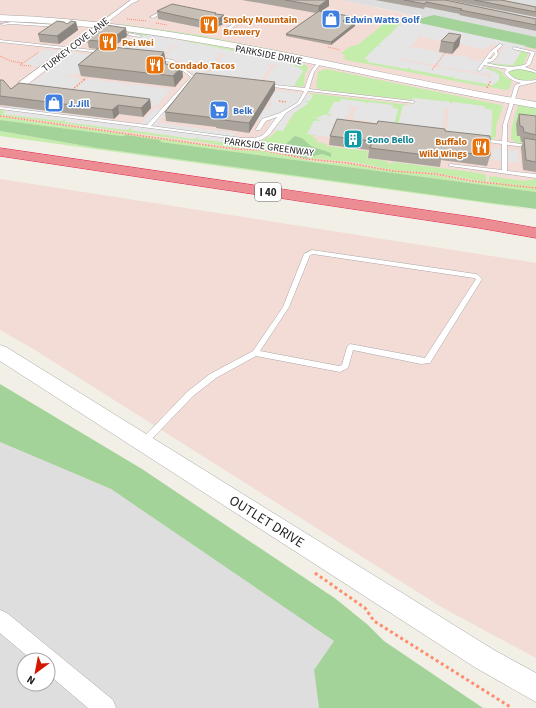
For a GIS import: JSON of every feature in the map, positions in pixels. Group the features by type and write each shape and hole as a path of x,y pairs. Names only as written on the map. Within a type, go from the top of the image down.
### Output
{"highway":[{"name":"I 40","path":"0,141 536,218"},
{"name":"I 40","path":"0,152 471,221 536,233"}],"street":[{"name":"TURKEY COVE LANE","path":"21,85 129,1 136,0"},
{"name":"PARKSIDE DRIVE","path":"0,13 26,13 104,21 321,61 439,89 514,94 536,98"},
{"name":"PARKSIDE DRIVE","path":"2,21 104,21"},
{"name":"PARKSIDE DRIVE","path":"514,94 536,105"},
{"name":"OUTLET DRIVE","path":"0,352 485,659 536,688"},
{"path":"0,620 38,652"},
{"path":"56,667 105,708"}],"lane":[{"path":"152,17 170,8"},
{"path":"2,21 65,27"},
{"path":"225,31 240,21"},
{"path":"129,34 140,36"},
{"path":"0,41 109,53"},
{"path":"485,62 483,59 488,52 495,50 501,45"},
{"path":"514,48 533,52 528,65"},
{"path":"479,70 485,62 492,60 497,54 495,50"},
{"path":"151,58 172,61 193,77 206,78"},
{"path":"258,129 264,120 282,114 300,102 309,86 310,76 321,61"},
{"path":"485,62 504,64"},
{"path":"485,62 511,69 528,65"},
{"path":"485,62 506,72 508,76 513,79 528,82 536,81"},
{"path":"528,65 535,71"},
{"path":"519,68 535,71"},
{"path":"506,72 511,69"},
{"path":"179,73 186,72"},
{"path":"148,127 193,77"},
{"path":"504,172 505,125 514,94 513,79"},
{"path":"514,94 528,82"},
{"path":"264,85 413,102"},
{"path":"0,108 242,139 257,139 268,134 282,114"},
{"path":"475,140 536,147"},
{"path":"450,165 536,176"},
{"path":"143,443 190,394 214,376 256,353 286,307 298,280 307,254 312,252 476,276 479,279 427,360 421,361 350,347 345,366 340,369 256,353"}],"path":[{"path":"328,47 340,50"},
{"path":"37,67 20,65 43,48"},
{"path":"432,70 445,53"},
{"path":"0,56 11,61 23,63"},
{"path":"68,93 86,78"},
{"path":"488,87 489,81"},
{"name":"PARKSIDE GREENWAY","path":"0,116 235,149 262,150 307,159 348,163 393,171 436,174 472,181 536,188"},
{"path":"315,573 365,608 374,621 512,708"}],"shaded area":[{"path":"0,0 342,0 536,43 536,192 161,142 160,140 0,120"},
{"path":"342,0 536,0 536,43 399,12"},
{"path":"410,21 526,46 522,50 515,50 521,52 513,65 490,63 484,68 499,74 499,80 493,85 453,78 454,75 451,77 410,69 410,67 407,69 368,62 369,60 364,59 377,46 383,47 378,45 390,34 396,34 391,33 402,22 407,23","holes":["421,35 422,37 448,43 458,43 484,49 492,44 509,48 503,48 496,60 500,62 481,59 478,61 469,59 470,57 457,55 453,56 413,47 409,48","402,57 402,59 434,65 437,63 440,64 439,66 486,74 490,73 491,78 487,78 488,76 438,67 431,68 432,66 401,60 397,62"]},
{"path":"135,33 145,36 149,34 194,43 192,45 196,43 243,53 242,55 246,54 296,64 294,66 303,71 294,86 295,87 263,83 274,67 279,66 268,64 266,65 271,66 260,82 206,76 223,56 228,56 218,53 216,54 221,55 203,76 197,76 191,72 194,70 189,70 191,68 186,68 180,63 183,62 179,60 175,61 165,56 175,46 180,45 170,44 174,45 162,56 114,51 131,37 135,37 131,35"},
{"path":"44,49 59,51 38,67 22,65"},
{"path":"72,52 98,56 75,76 69,75 65,79 69,77 82,79 80,81 89,79 128,84 126,86 127,87 131,84 171,89 157,106 23,89 41,76 46,76 42,75"},
{"path":"276,90 313,95 310,101 304,101 309,103 294,113 289,119 283,131 268,129 272,120 258,119 264,110 273,103 269,102"},
{"path":"413,98 450,102 451,105 452,102 484,106 485,109 492,110 491,136 446,131 449,109 455,110 454,109 439,108 445,109 442,130 398,125 403,105 410,106"},
{"path":"341,99 365,102 366,105 368,102 393,105 392,108 398,109 394,125 352,119 356,108 362,108 348,106 346,107 352,108 349,116 343,116 348,120 347,124 328,123 334,125 329,137 307,134 314,121 321,121 316,118 326,114 330,117 334,115 328,114 334,102 340,102"},
{"path":"10,106 145,125 146,124 141,123 155,108 168,110 155,126 160,123 203,129 202,132 205,129 235,133 234,136 236,136 229,143 198,139 199,136 195,139 130,130 132,128 131,127 127,130 65,122 66,119 62,121 3,114"},
{"path":"493,148 518,151 519,163 493,160"},
{"path":"0,179 536,263 536,658 443,608 35,350 0,330"},
{"path":"0,442 111,489 335,641 314,670 319,708 0,708"}],"green space":[{"path":"434,15 536,37 536,49 410,21"},
{"path":"393,16 395,22 402,22 391,33 396,34 390,34 379,45 383,47 365,59 369,60 368,61 410,67 410,69 451,77 454,75 454,78 488,84 486,87 341,59 345,59 344,54 340,54 346,49 351,46 358,45"},
{"path":"120,24 199,35 313,58 126,26"},
{"path":"109,28 170,36 306,65 308,68 305,74 304,86 294,86 300,68 294,66 295,64 246,54 242,55 243,54 196,43 192,45 194,43 169,37 156,35 145,36"},
{"path":"515,50 526,52 528,54 523,65 508,68 490,63 513,65 521,52"},
{"path":"489,67 501,71 503,75 512,81 509,89 488,87 498,81 496,72 484,68"},
{"path":"326,69 501,105 503,106 496,127 496,137 491,139 485,138 485,136 491,136 492,110 452,103 450,105 450,102 413,98 411,100 321,90 316,87 318,72"},
{"path":"520,69 531,71 536,74 536,78 522,80 515,78 509,73 512,70"},
{"path":"309,93 410,105 403,106 399,125 389,125 398,109 392,108 393,105 366,105 365,102 334,102 329,114 335,114 317,119 321,121 307,134 314,135 313,138 317,139 316,142 327,144 326,146 368,151 367,158 386,161 389,164 393,162 486,175 486,182 434,173 393,170 353,162 306,158 322,154 331,157 319,148 311,146 302,138 295,136 277,152 263,149 235,148 202,142 0,115 0,110 5,111 3,114 62,121 66,119 66,122 127,130 131,127 131,130 195,139 199,136 198,139 255,142 267,138 277,130 283,131 294,113 308,103 304,102 312,95"},
{"path":"518,105 536,108 534,132 536,145 517,143 511,139 512,126"},
{"path":"0,117 203,145 231,150 263,151 311,161 436,175 471,182 522,186 536,189 536,192 161,142 160,140 127,135 122,136 0,120"},
{"path":"0,120 122,136 127,135 160,140 161,142 536,192 536,209 97,148 0,131"},
{"path":"0,131 97,148 482,201 536,210 0,136"},
{"path":"295,136 302,138 311,146 331,153 331,157 322,154 306,158 277,152"},
{"path":"489,176 524,181 536,179 536,187 489,182"},
{"path":"0,384 142,469 336,599 368,625 384,641 483,708 319,708 314,670 334,641 111,489 0,442"}],"building":[{"path":"285,0 327,0 319,6"},
{"path":"404,0 445,0 536,19 536,25 426,2 425,4"},
{"path":"474,0 501,0 536,7 536,12"},
{"path":"172,4 224,15 212,23 157,11"},
{"path":"319,11 349,16 343,21 355,23 331,42 286,34"},
{"path":"57,21 67,24 71,21 76,22 57,36 38,34"},
{"path":"106,25 126,28 108,42 87,40"},
{"path":"449,33 461,35 454,43 441,41"},
{"path":"101,46 164,52 161,56 155,57 156,61 163,61 162,63 182,66 173,76 78,65"},
{"name":"Belk","path":"196,73 275,82 249,123 165,112"},
{"path":"0,80 3,80 11,89 19,83 150,99 141,108 118,105 112,110 0,96"},
{"path":"519,114 536,116 536,135 524,132 523,127 520,126"},
{"path":"337,119 377,124 378,121 490,136 490,156 443,150 442,157 370,148 372,141 330,136"},
{"path":"524,138 536,140 536,162 526,160"}],"place":[{"name":"Edwin Watts Golf","path":"331,19"},
{"name":"Smoky Mountain Brewery","path":"209,25"},
{"name":"Pei Wei","path":"108,42"},
{"name":"Condado Tacos","path":"155,65"},
{"name":"J.Jill","path":"54,103"},
{"name":"Belk","path":"219,110"},
{"name":"Sono Bello","path":"353,139"},
{"name":"Buffalo Wild Wings","path":"481,147"}]}
